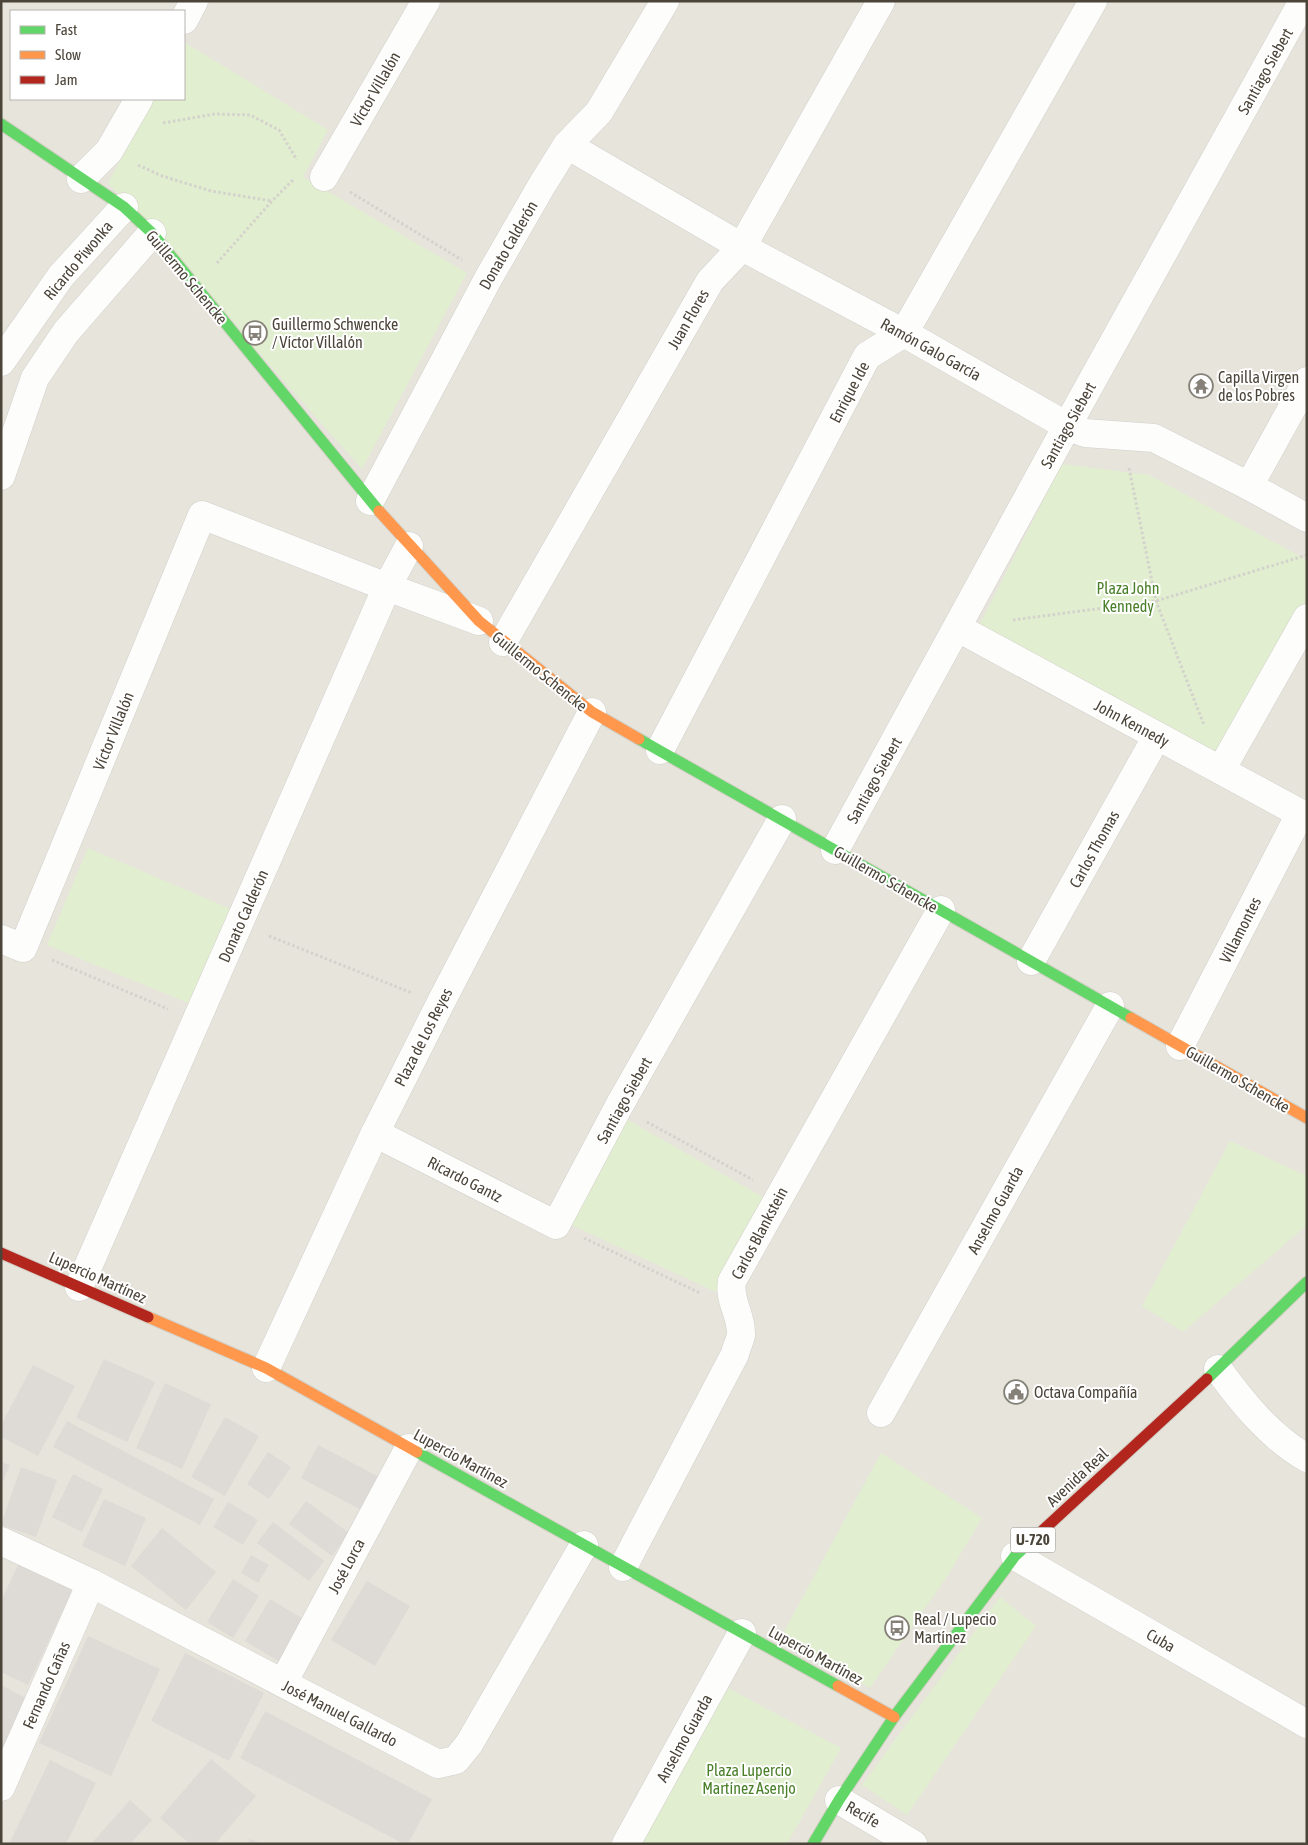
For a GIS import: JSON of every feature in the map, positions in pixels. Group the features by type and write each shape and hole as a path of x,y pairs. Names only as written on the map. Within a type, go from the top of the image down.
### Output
{"street":[{"path":"185,18 194,1"},
{"name":"Víctor Villalón","path":"314,173 426,1"},
{"name":"Donato Calderón","path":"370,501 488,277 567,145 599,112 665,1"},
{"name":"Juan Flores","path":"503,642 710,282 742,247 881,1"},
{"name":"Enrique Ide","path":"660,750 867,356 904,333 1093,1"},
{"name":"Santiago Siebert","path":"835,850 1067,426 1303,1"},
{"path":"81,179 109,151 138,100"},
{"name":"Guillermo Schencke","path":"1,124 124,206 152,233 370,501 409,546 479,621 592,712 1307,1118"},
{"name":"Ramón Galo García","path":"567,145 742,247 904,333 1067,426 1085,433 1154,438 1307,518"},
{"name":"Ricardo Piwonka","path":"1,362 61,276 124,206"},
{"path":"1,476 35,378 66,332 152,233"},
{"name":"Ricardo Piwonka","path":"34,315 66,332"},
{"path":"1249,486 1307,381"},
{"name":"Víctor Villalón","path":"12,944 202,515"},
{"name":"Guillermo Schencke","path":"202,515 479,621"},
{"name":"Donato Calderón","path":"79,1287 387,587 409,546"},
{"path":"1221,770 1307,618"},
{"name":"John Kennedy","path":"958,628 1303,816"},
{"name":"Plaza de Los Reyes","path":"266,1368 375,1133 592,712"},
{"name":"Carlos Thomas","path":"1031,961 1157,736"},
{"name":"Villamontes","path":"1180,1046 1303,816"},
{"name":"Santiago Siebert","path":"556,1224 619,1106 782,819"},
{"name":"Carlos Blankstein","path":"623,1567 734,1354 741,1336 737,1311 731,1298 732,1281 941,910"},
{"name":"Anselmo Guarda","path":"881,1414 1110,1006"},
{"name":"Ricardo Gantz","path":"375,1133 556,1224"},
{"name":"Lupercio Martínez","path":"4,1260 79,1287 266,1368 894,1717"},
{"name":"Avenida Real","path":"813,1844 839,1800 894,1717 1015,1556 1218,1369 1307,1282"},
{"path":"1218,1369 1235,1393 1267,1428 1307,1458"},
{"name":"José Lorca","path":"283,1684 409,1448"},
{"name":"José Manuel Gallardo","path":"1,1541 91,1583 438,1764 456,1760 469,1744 584,1545"},
{"name":"Cuba","path":"1015,1556 1307,1724"},
{"name":"Fernando Cañas","path":"1,1787 91,1583"},
{"name":"Anselmo Guarda","path":"626,1844 742,1633"},
{"name":"Recife","path":"839,1800 913,1844"}],"path":[{"path":"156,126 164,122 215,114 250,115 280,130 314,173 488,277"},
{"path":"109,151 162,176 211,191 272,201"},
{"path":"196,287 272,201 314,173"},
{"path":"1122,435 1156,600 1204,726"},
{"path":"1008,621 1156,600 1307,555"},
{"path":"239,924 440,1004"},
{"path":"12,944 196,1021"},
{"path":"619,1106 780,1194"},
{"path":"556,1224 737,1311"}],"shaded area":[{"path":"1,1 1307,1 1307,1844 1,1844"}],"green space":[{"path":"185,43 328,130 303,177 467,273 362,469 108,183 152,100 185,100"},
{"name":"Plaza John Kennedy","path":"1062,464 1149,475 1307,560 1307,599 1209,771 968,647"},
{"path":"88,848 233,910 193,1005 47,945"},
{"path":"612,1111 766,1199 716,1292 550,1215"},
{"path":"1230,1141 1307,1176 1307,1225 1183,1332 1142,1306"},
{"path":"881,1453 982,1518 948,1575 870,1688 780,1639"},
{"path":"1000,1597 1036,1626 907,1815 862,1785"},
{"name":"Plaza Lupercio Martínez Asenjo","path":"724,1686 841,1748 787,1844 641,1844"}],"building":[{"path":"104,1359 155,1382 127,1442 76,1418"},
{"path":"33,1365 75,1386 38,1456 1,1437 1,1425"},
{"path":"165,1383 211,1404 182,1469 136,1448"},
{"path":"225,1417 259,1436 225,1496 191,1477"},
{"path":"67,1421 214,1499 200,1525 53,1447"},
{"path":"318,1445 383,1479 365,1512 301,1478"},
{"path":"268,1452 291,1467 269,1499 247,1484"},
{"path":"1,1462 10,1465 1,1485"},
{"path":"21,1467 57,1480 36,1537 1,1525"},
{"path":"73,1474 103,1489 82,1532 52,1517"},
{"path":"104,1499 146,1518 125,1566 82,1546"},
{"path":"306,1501 349,1533 332,1556 289,1524"},
{"path":"228,1502 258,1520 243,1545 213,1527"},
{"path":"273,1522 324,1561 309,1581 257,1543"},
{"path":"162,1528 216,1572 186,1610 131,1566"},
{"path":"251,1555 269,1565 258,1583 241,1573"},
{"path":"20,1561 74,1587 28,1685 1,1672 1,1601"},
{"path":"233,1579 259,1596 233,1638 207,1622"},
{"path":"367,1581 410,1606 375,1666 331,1640"},
{"path":"270,1599 308,1622 283,1664 245,1641"},
{"path":"88,1636 160,1669 111,1776 39,1743"},
{"path":"185,1653 264,1693 229,1761 151,1721"},
{"path":"1,1685 31,1701 4,1752 1,1751"},
{"path":"265,1711 432,1799 408,1844 404,1844 240,1758"},
{"path":"211,1759 256,1796 215,1844 190,1844 160,1818"},
{"path":"50,1760 96,1783 66,1844 9,1844"},
{"path":"130,1800 152,1820 130,1844 91,1844"},
{"path":"249,1839 261,1843 261,1844 248,1844"}],"traffic: fast":[{"path":"1,124 124,207 152,233 379,511"},
{"path":"639,739 1131,1018"},
{"path":"1207,1379 1307,1282"},
{"path":"417,1452 838,1686"},
{"path":"813,1844 839,1800 894,1717 1015,1556 1029,1543"}],"traffic: slow":[{"path":"379,511 479,621 592,712 639,739"},
{"path":"1131,1018 1307,1118"},
{"path":"148,1317 266,1368 417,1452"},
{"path":"838,1686 894,1717"}],"traffic: jam":[{"path":"1,1253 148,1317"},
{"path":"1029,1543 1207,1379"}],"place":[{"name":"Guillermo Schwencke / Víctor Villalón","path":"255,333"},
{"name":"Capilla Virgen de los Pobres","path":"1201,386"},
{"name":"Octava Compañía","path":"1016,1392"},
{"name":"Real / Lupecio Martínez","path":"897,1628"}]}
